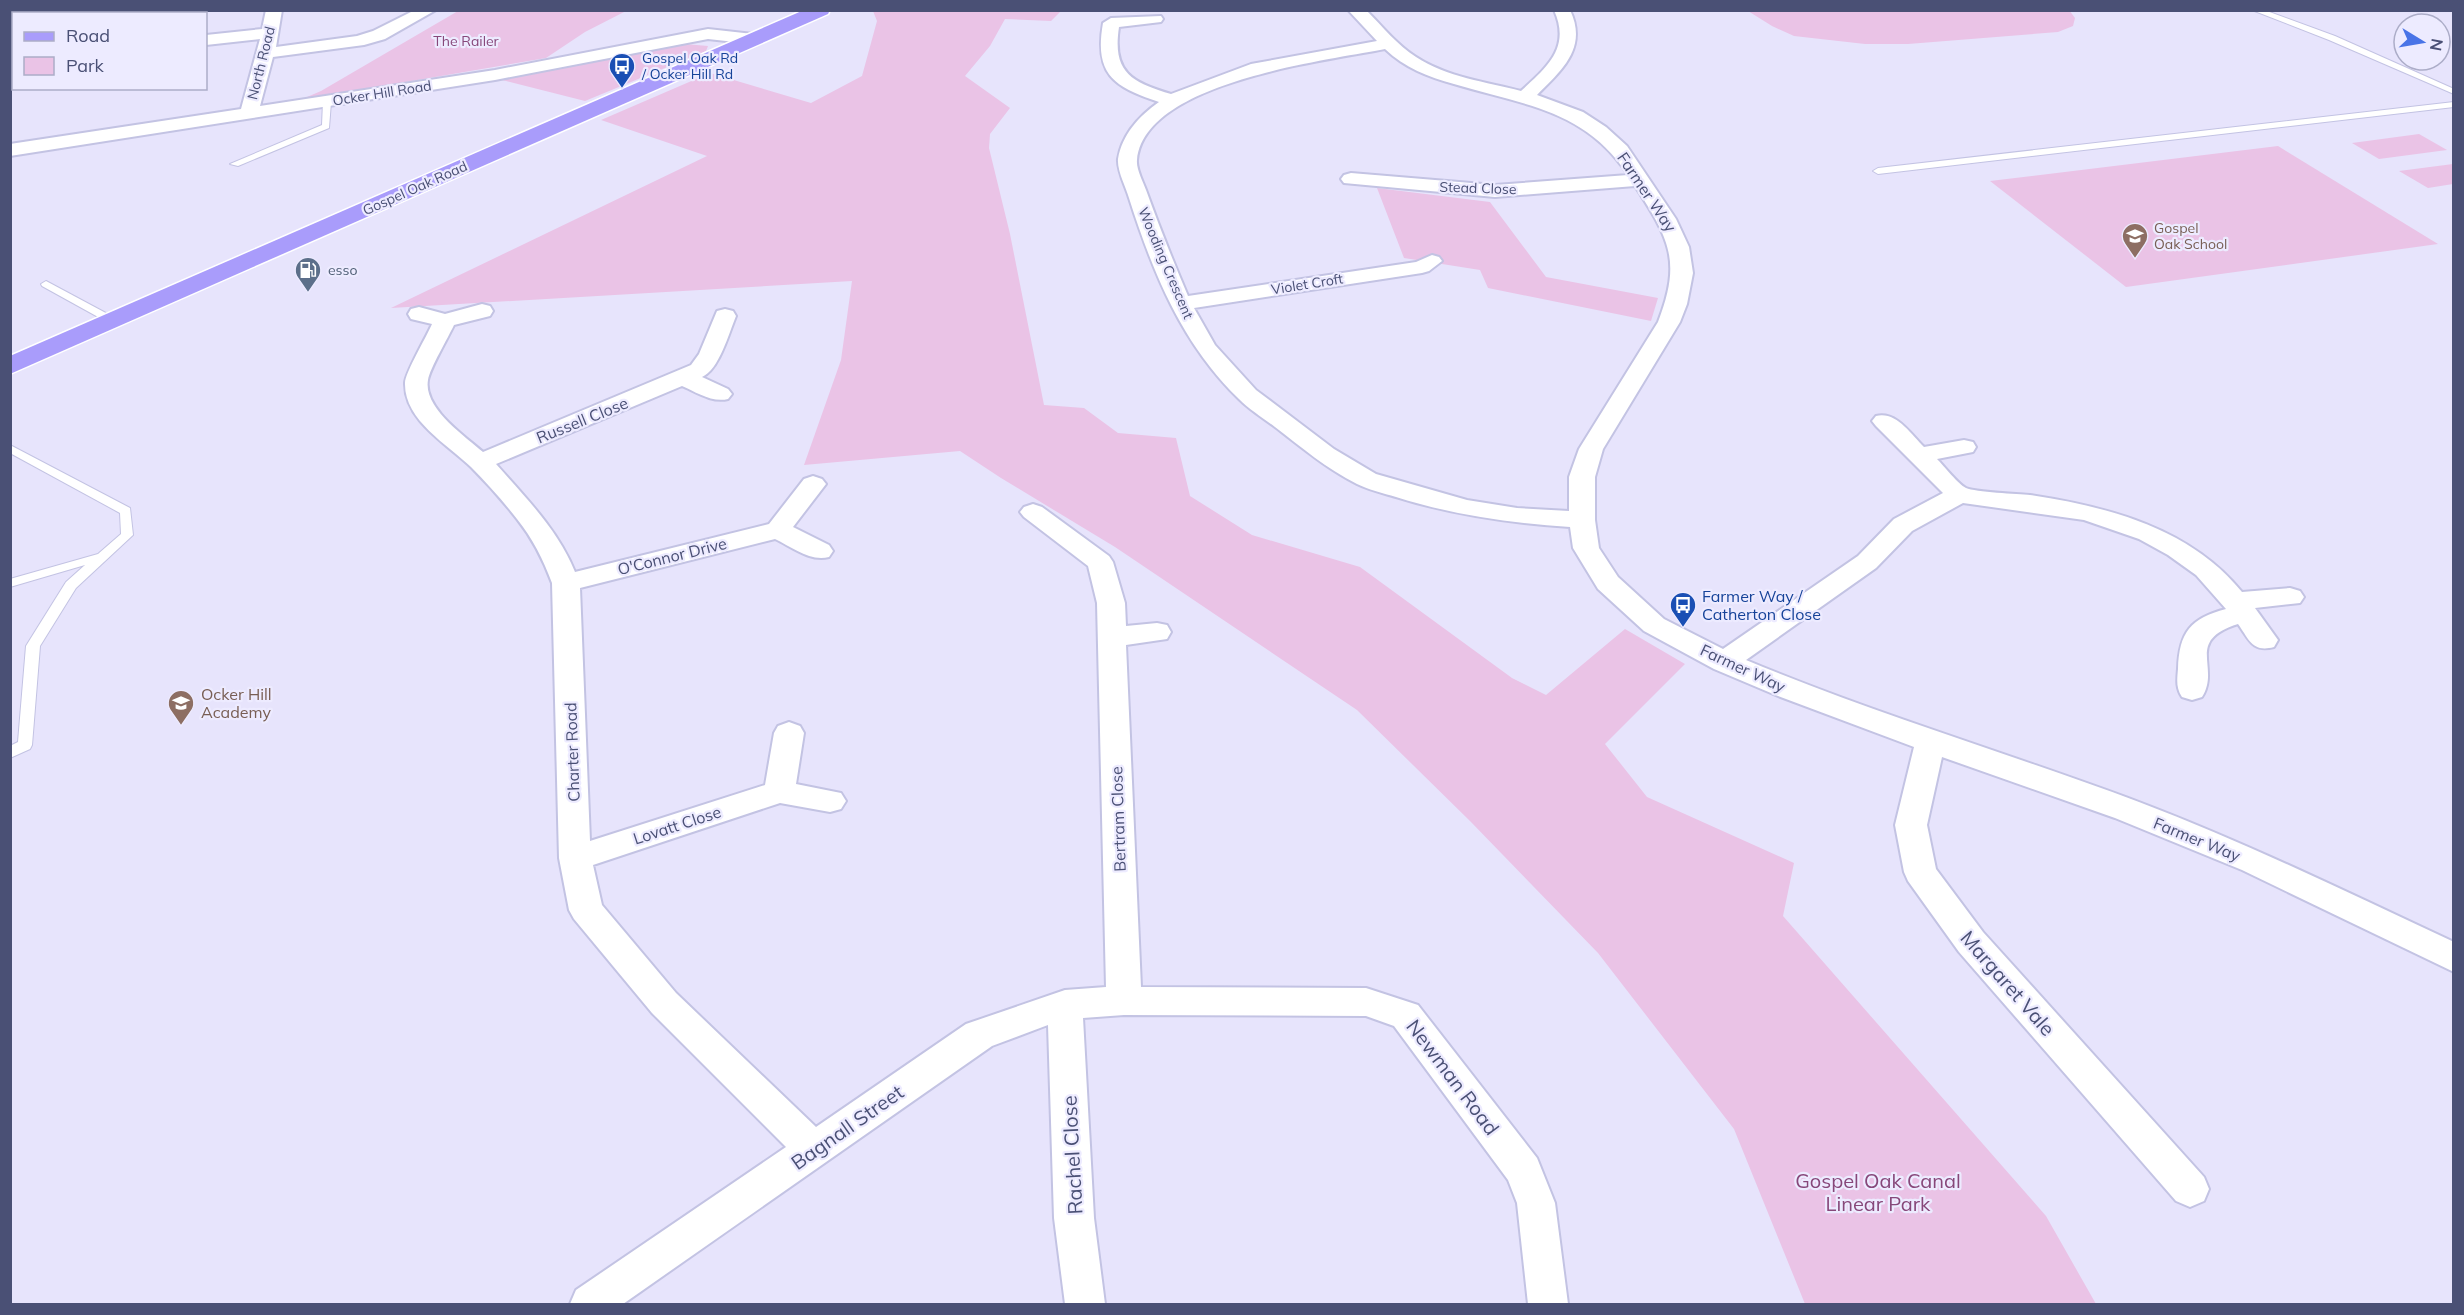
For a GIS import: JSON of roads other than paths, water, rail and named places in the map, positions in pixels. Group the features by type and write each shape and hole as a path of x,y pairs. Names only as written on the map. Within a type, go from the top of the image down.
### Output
{"main road":[{"name":"Gospel Oak Road","path":"10,366 821,10"}],"street":[{"name":"North Road","path":"248,115 266,53 274,10"},
{"path":"266,53 368,38 428,10"},
{"name":"Farmer Way","path":"1356,10 1414,64 1465,83 1525,97 1579,119 1605,136 1620,150 1675,232 1680,244 1682,260 1678,302 1669,321 1591,449 1582,477 1582,520 1586,549 1608,583 1654,625 1724,662 1788,689 1929,742 2126,810 2253,861 2454,958"},
{"path":"1525,97 1552,72 1569,42 1568,18 1563,10"},
{"path":"1155,19 1111,23 1107,56 1117,74 1136,89 1172,100"},
{"path":"207,40 269,33"},
{"name":"Ocker Hill Road","path":"10,150 495,75 708,34 753,39"},
{"name":"Wooding Crescent","path":"1391,43 1257,68 1172,100 1151,116 1132,142 1127,162 1149,231 1180,304 1206,348 1248,395 1325,454 1368,479 1467,508 1517,516 1582,520"},
{"name":"Stead Close","path":"1352,179 1495,191 1641,180"},
{"name":"Violet Croft","path":"1180,304 1422,267 1432,261"},
{"name":"Charter Road","path":"482,311 432,318 416,381 421,406 444,431 480,462 526,513 552,548 567,583 575,858 586,910 664,1003 814,1150"},
{"name":"Russell Close","path":"480,462 699,370 710,354 725,316"},
{"path":"684,378 720,394"},
{"path":"1884,421 1959,495"},
{"path":"1920,455 1964,447"},
{"path":"813,484 778,530 820,551"},
{"path":"1724,662 1867,562 1903,525 1959,495 2062,507 2116,521 2162,538 2207,570 2264,640"},
{"name":"Bertram Close","path":"1033,512 1100,562 1111,603 1114,637 1113,672 1124,1001"},
{"name":"O'Connor Drive","path":"567,583 778,530"},
{"path":"2192,690 2192,644 2205,626 2239,607 2290,597"},
{"path":"1114,637 1157,632"},
{"path":"779,792 789,733"},
{"name":"Margaret Vale","path":"1929,742 1911,825 1920,873 1971,942 2190,1189"},
{"name":"Lovatt Close","path":"575,858 779,792 830,801"},
{"name":"Bagnall Street","path":"590,1305 979,1035 1065,1004 1124,1001"},
{"name":"Newman Road","path":"1124,1001 1366,1002 1406,1015 1523,1170 1536,1203 1548,1305"},
{"name":"Rachel Close","path":"1065,1004 1074,1218 1085,1305"}],"lane":[{"path":"2255,10 2332,38 2454,92"},
{"path":"235,164 326,126 327,102"},
{"path":"1878,171 2454,104"},
{"path":"46,284 113,321"},
{"path":"10,448 126,512 126,535 71,585 33,646 25,745 10,753"},
{"path":"10,583 102,557"}],"place":[{"name":"Gospel Oak Rd / Ocker Hill Rd","path":"622,89"},
{"name":"Gospel Oak School","path":"2135,259"},
{"name":"esso","path":"308,293"},
{"name":"Farmer Way / Catherton Close","path":"1683,628"},
{"name":"Ocker Hill Academy","path":"181,726"}],"park label":[{"name":"The Railer","path":"466,41"},
{"name":"Gospel Oak Canal Linear Park","path":"1878,1192"}]}
